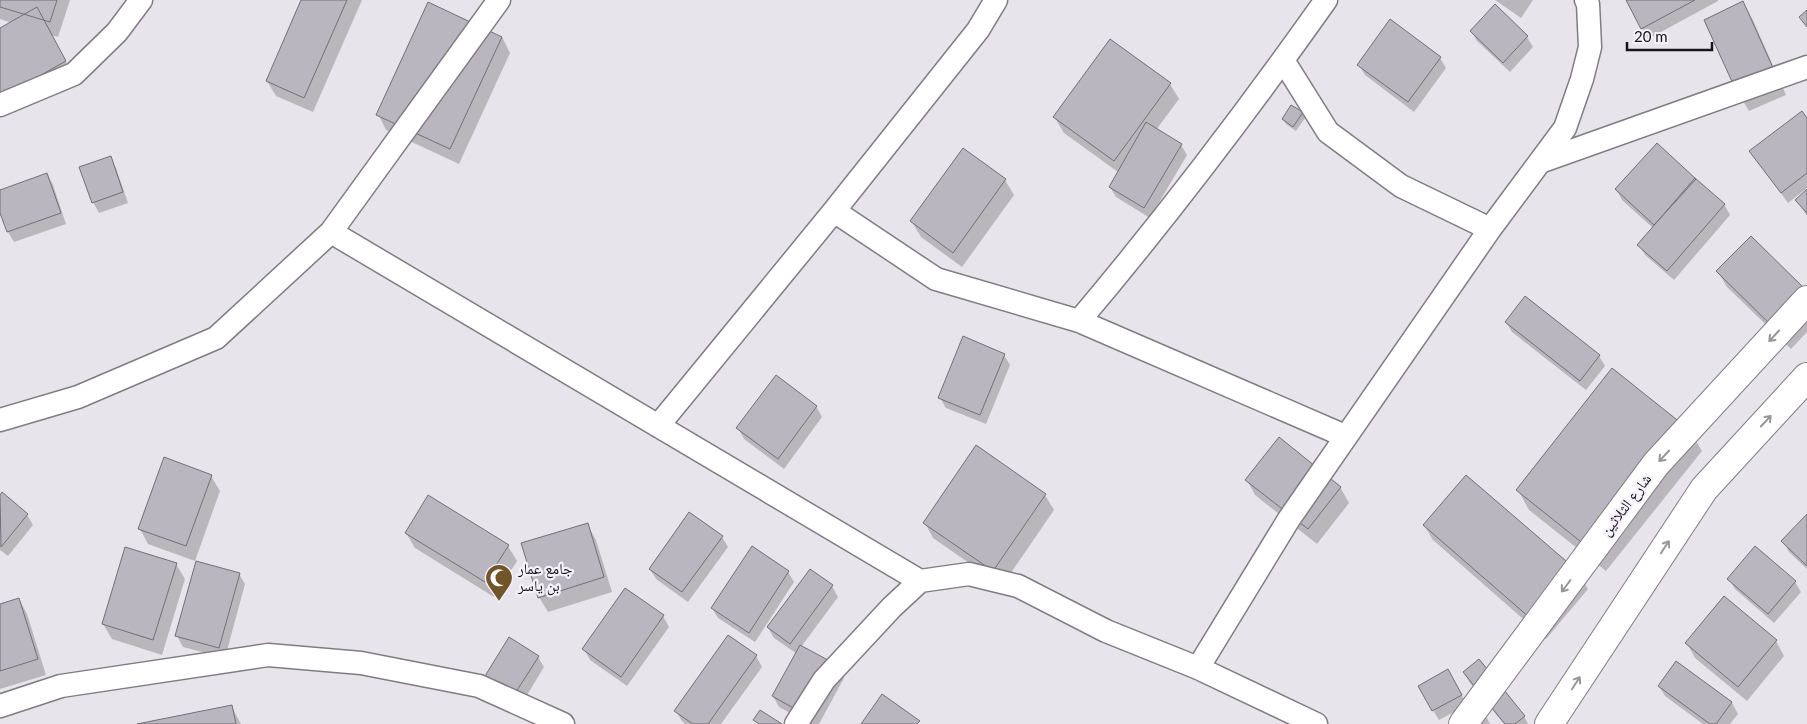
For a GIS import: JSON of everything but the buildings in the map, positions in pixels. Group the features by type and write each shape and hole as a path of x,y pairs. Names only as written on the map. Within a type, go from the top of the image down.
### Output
{"street":[{"path":"0,105 74,74 117,32 141,0"},
{"path":"0,420 78,397 216,338 331,232 499,0"},
{"path":"658,426 834,211 978,30 996,0"},
{"path":"1079,321 1138,250 1283,60 1326,0"},
{"path":"1198,668 1289,519 1490,229 1565,128 1582,79 1590,47 1588,4 1586,0"},
{"path":"1283,60 1328,132 1401,186 1490,229"},
{"path":"1540,162 1807,67"},
{"path":"834,211 936,279 1079,321 1346,436"},
{"path":"331,232 920,581"},
{"name":"شارع الثلاثين","path":"1463,724 1656,464 1807,300"},
{"path":"1549,724 1704,489 1807,377"},
{"path":"796,724 824,680 892,607 920,581 969,574 1018,586 1106,631 1198,668 1316,724"},
{"path":"0,706 61,686 268,655 361,663 479,686 563,724"}],"place":[{"name":"جامع عمار بن ياسر","path":"499,602"}]}
